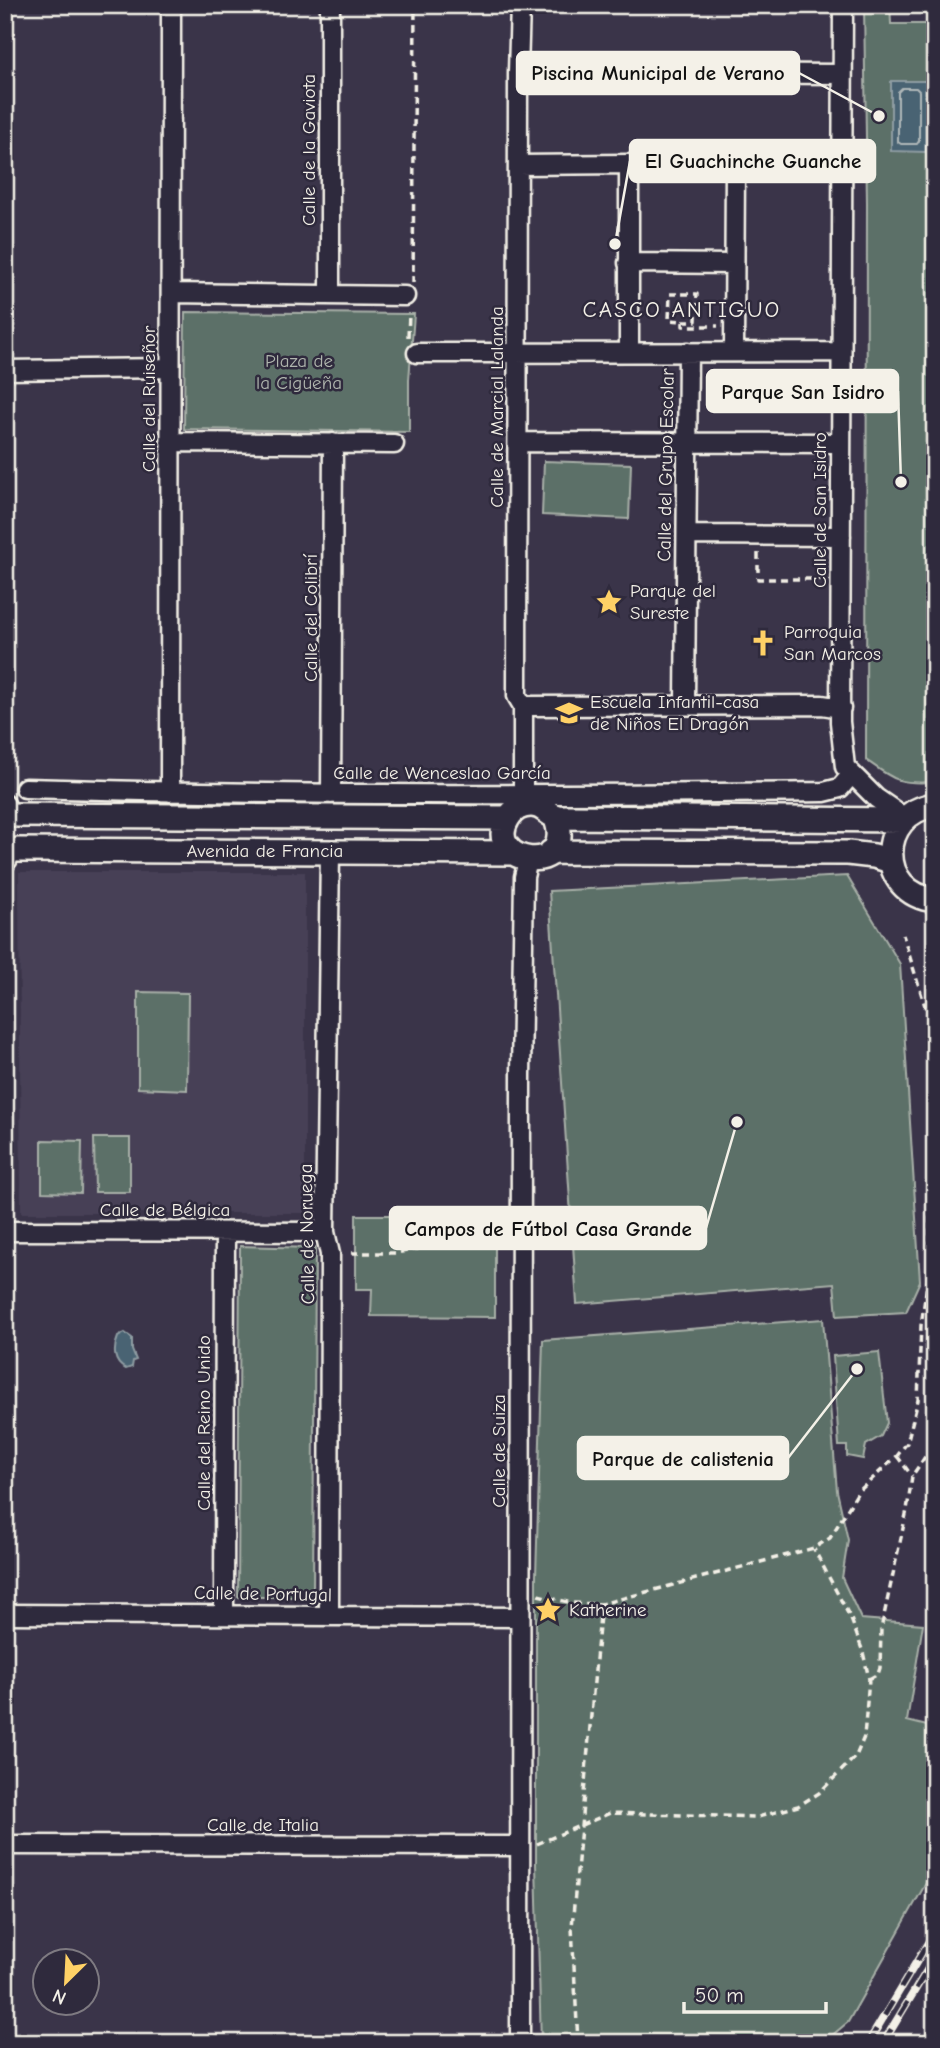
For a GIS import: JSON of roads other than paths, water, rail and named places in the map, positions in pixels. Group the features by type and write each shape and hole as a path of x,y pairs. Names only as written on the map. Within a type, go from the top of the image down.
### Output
{"street":[{"name":"Calle del Ruiseñor","path":"170,792 171,5"},
{"name":"Calle de la Gaviota","path":"330,5 330,295"},
{"name":"Calle de Marcial Lalanda","path":"517,806 523,706 517,696 520,5"},
{"name":"Calle de San Isidro","path":"843,5 841,708 845,767 851,775"},
{"path":"518,72 842,74"},
{"path":"629,164 629,352"},
{"path":"518,165 843,167"},
{"path":"734,352 735,166"},
{"path":"628,263 734,264"},
{"path":"171,293 408,297"},
{"name":"Calle del Grupo Escolar","path":"685,704 688,352"},
{"path":"417,353 841,352"},
{"path":"5,370 169,368"},
{"path":"170,442 394,444"},
{"path":"518,442 841,443"},
{"name":"Calle del Colibrí","path":"331,794 333,443"},
{"path":"688,535 841,536"},
{"path":"523,706 685,704 822,705 841,708"},
{"path":"851,775 904,819"},
{"name":"Calle de Wenceslao García","path":"25,788 331,794 517,806 834,791 840,789 851,775"},
{"path":"935,805 917,810 904,819 892,839 891,861 896,875 905,887 918,896 935,900"},
{"path":"517,806 504,830 506,842 521,856"},
{"name":"Avenida de Francia","path":"9,808 540,806 555,816 904,819"},
{"path":"9,808 22,826 23,839 9,858"},
{"path":"551,852 558,841 559,828 555,816"},
{"name":"Avenida de Francia","path":"9,858 330,851 521,856 537,860 551,852 848,853 891,861"},
{"name":"Calle de Noruega","path":"328,1616 330,1254 325,1232 330,851"},
{"name":"Calle de Suiza","path":"520,2043 526,1846 520,1617 524,877 521,856"},
{"name":"Calle de Bélgica","path":"5,1231 325,1232"},
{"name":"Calle del Reino Unido","path":"224,1615 225,1232"},
{"name":"Calle de Portugal","path":"5,1614 520,1617"},
{"name":"Calle de Italia","path":"5,1845 526,1846"}],"water":[{"path":"891,81 926,81 926,152 891,151"},
{"path":"125,1333 132,1338 132,1350 136,1360 133,1361 132,1367 126,1369 116,1359 115,1351 118,1337"}],"railway":[{"path":"868,2043 935,1931"},
{"path":"883,2043 935,1957"}],"place":[{"name":"Piscina Municipal de Verano","path":"879,116"},
{"name":"El Guachinche Guanche","path":"615,244"},
{"name":"Parque San Isidro","path":"901,482"},
{"name":"Parque del Sureste","path":"609,602"},
{"name":"Parroquia San Marcos","path":"763,643"},
{"name":"Escuela Infantil-casa de Niños El Dragón","path":"569,713"},
{"name":"Campos de Fútbol Casa Grande","path":"737,1122"},
{"name":"Parque de calistenia","path":"857,1369"},
{"name":"Katherine","path":"548,1610"}],"district":[{"name":"CASCO ANTIGUO","path":"682,309"}],"park label":[{"name":"Plaza de la Cigüeña","path":"299,372"}]}
